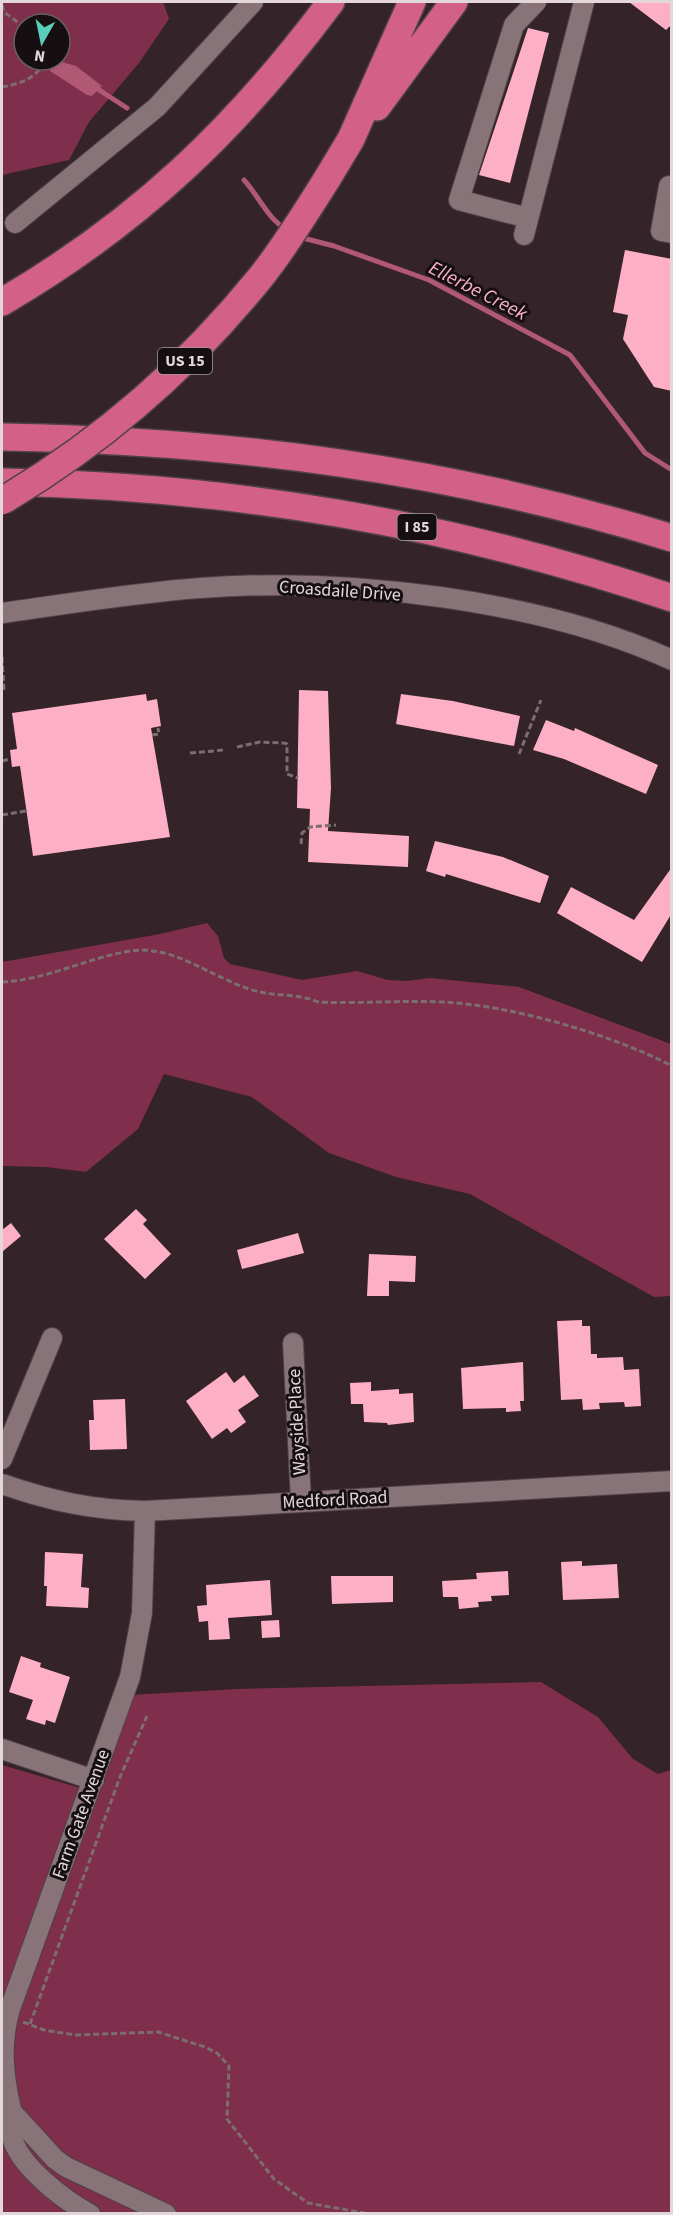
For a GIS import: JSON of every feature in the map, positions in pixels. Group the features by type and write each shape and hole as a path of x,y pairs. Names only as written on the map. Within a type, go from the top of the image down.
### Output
{"highway":[{"path":"294,51 315,2"},
{"path":"2,302 105,236 145,204 240,115 294,51 331,2"},
{"name":"US 15","path":"2,501 81,450 182,364 261,277 351,139 412,2"},
{"path":"351,139 406,70 454,2"},
{"path":"2,437 158,442 327,459 445,479 516,495 672,538"},
{"name":"I 85","path":"2,482 156,488 235,496 381,519 537,556 672,598"}],"street":[{"path":"15,223 157,107 254,2"},
{"path":"536,2 514,25 459,200 526,226 584,2"},
{"path":"669,186 662,231 672,232"},
{"name":"Croasdaile Drive","path":"2,613 120,596 201,588 285,586 367,590 468,603 532,616 617,638 672,660"},
{"path":"2,1460 52,1338"},
{"name":"Wayside Place","path":"293,1343 301,1501"},
{"name":"Medford Road","path":"2,1484 44,1499 77,1507 145,1511 672,1481"},
{"name":"Farm Gate Avenue","path":"90,2214 57,2193 33,2169 12,2137 12,2112 3,2063 7,2017 120,1707 137,1650 142,1613 145,1511"},
{"path":"2,1749 94,1780"},
{"path":"12,2112 66,2167 165,2214"}],"path":[{"path":"2,5 4,12 12,18"},
{"path":"2,87 26,80 38,72"},
{"path":"2,657 4,690"},
{"path":"519,754 541,700"},
{"path":"152,735 159,734 158,728"},
{"path":"237,747 260,742 287,744 287,774 298,778"},
{"path":"190,753 224,750"},
{"path":"2,760 10,759"},
{"path":"2,815 26,811"},
{"path":"301,844 302,833 310,827 336,825"},
{"path":"2,982 32,978 133,950 156,952 175,956 257,992 305,996 318,1002 444,1002 531,1017 627,1044 672,1066"},
{"path":"30,2024 112,1799 147,1716"},
{"path":"7,2017 51,2032 75,2035 130,2031 158,2032 217,2053 229,2066 227,2119 274,2179 308,2203 370,2214"}],"shaded area":[{"path":"2,2 163,2 169,19 139,63 89,122 69,160 2,175"},
{"path":"72,65 76,66 102,86 92,96 52,72 72,72"},
{"path":"207,923 218,936 224,958 230,964 302,980 357,971 388,980 407,981 429,978 519,987 671,1044 671,1296 654,1297 470,1194 396,1177 329,1153 252,1097 164,1074 138,1129 86,1172 47,1167 2,1166 2,962 160,934"},
{"path":"541,1682 598,1717 633,1759 658,1774 671,1770 671,2213 2,2213 2,1765 94,1792 130,1695 237,1689"}],"building":[{"path":"629,2 672,2 672,24 666,30"},
{"path":"528,28 549,33 510,183 479,175"},
{"path":"625,250 672,259 672,391 654,387 623,339 628,315 613,312"},
{"path":"299,690 328,691 331,788 328,831 409,836 408,867 308,862 310,809 297,808"},
{"path":"146,694 147,701 157,699 161,726 151,728 170,837 33,856 20,766 12,767 10,750 17,749 12,713"},
{"path":"401,694 453,701 520,716 514,746 396,724"},
{"path":"546,720 574,731 575,728 658,765 646,794 564,759 533,750"},
{"path":"435,841 503,857 549,876 540,903 446,874 445,877 426,871"},
{"path":"672,867 672,913 642,962 557,913 571,887 634,920"},
{"path":"136,1209 147,1220 143,1224 171,1254 145,1279 104,1239"},
{"path":"11,1223 21,1236 2,1252 2,1230"},
{"path":"298,1233 304,1253 242,1269 237,1250"},
{"path":"369,1254 416,1256 415,1282 389,1281 389,1296 367,1296"},
{"path":"582,1320 582,1326 590,1326 591,1354 597,1354 597,1358 623,1357 624,1370 639,1369 641,1406 625,1407 624,1402 599,1403 600,1409 583,1410 582,1399 561,1400 557,1321"},
{"path":"523,1362 524,1401 520,1401 521,1411 506,1412 506,1408 463,1409 461,1368"},
{"path":"226,1372 234,1383 244,1375 259,1396 238,1410 246,1422 231,1433 227,1428 212,1439 186,1401"},
{"path":"371,1382 371,1391 399,1389 399,1394 413,1393 414,1422 388,1425 387,1423 364,1422 363,1404 351,1404 350,1383"},
{"path":"125,1399 127,1449 90,1450 89,1420 94,1420 93,1400"},
{"path":"45,1552 83,1554 81,1587 89,1588 88,1608 46,1606"},
{"path":"582,1561 582,1566 617,1564 619,1598 563,1600 561,1562"},
{"path":"508,1571 509,1595 491,1596 492,1601 478,1602 479,1607 459,1609 458,1597 443,1597 442,1581 477,1579 476,1573"},
{"path":"331,1576 393,1576 393,1602 332,1604"},
{"path":"270,1580 272,1615 228,1618 230,1639 209,1640 208,1621 199,1622 197,1606 207,1605 206,1585"},
{"path":"279,1620 280,1637 262,1638 261,1621"},
{"path":"21,1656 41,1663 40,1667 70,1677 55,1723 46,1720 45,1725 26,1719 33,1700 9,1692"}],"waterway":[{"name":"Ellerbe Creek","path":"93,86 127,108"},
{"name":"Ellerbe Creek","path":"244,180 268,213 286,229"},
{"name":"Ellerbe Creek","path":"299,237 334,246 429,280 570,355 645,453 672,470"}]}
